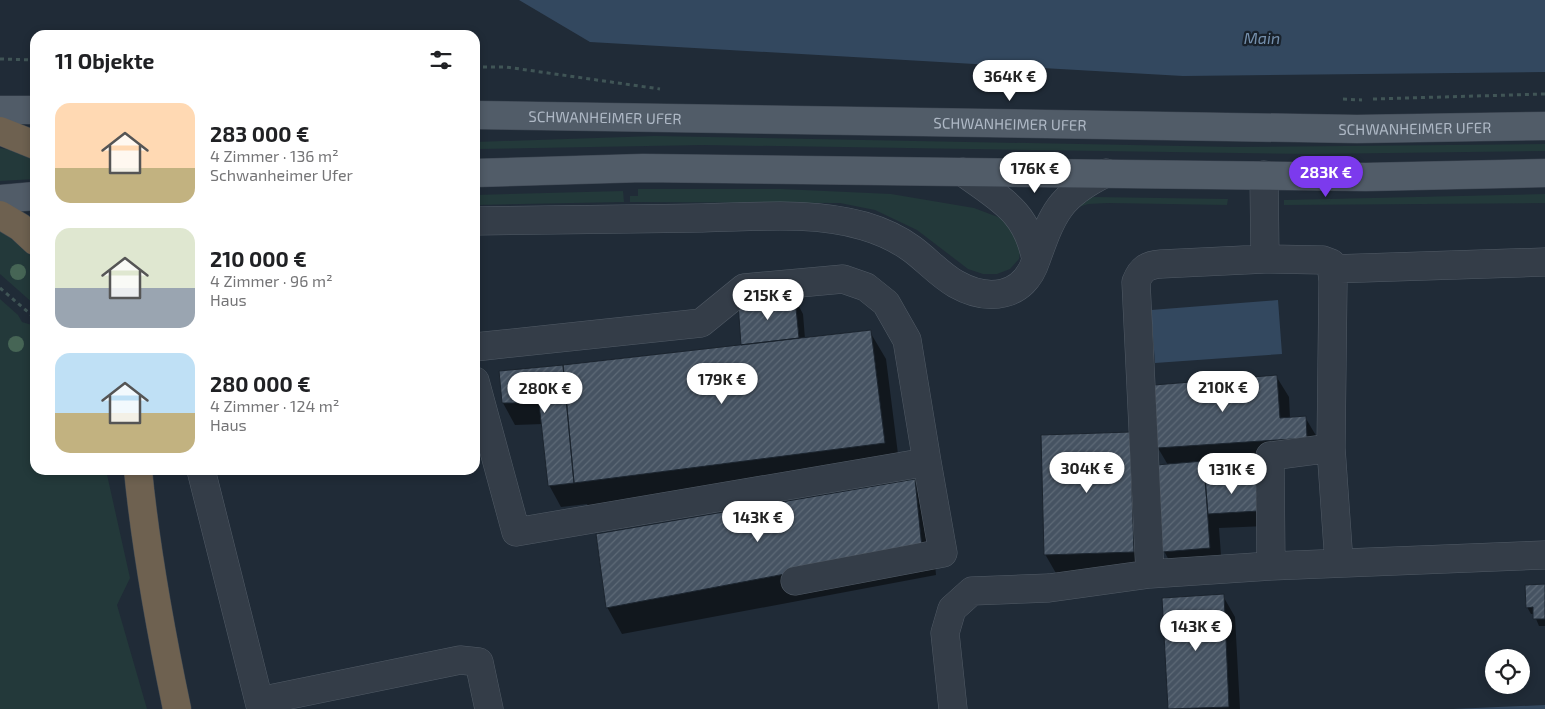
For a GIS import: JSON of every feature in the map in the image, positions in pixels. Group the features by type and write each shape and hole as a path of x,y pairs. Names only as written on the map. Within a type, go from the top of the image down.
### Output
{"highway":[{"path":"0,131 30,142"},
{"path":"0,215 30,236"},
{"path":"123,475 145,543"},
{"path":"138,475 145,543 177,709"}],"main road":[{"path":"0,110 30,110"},
{"name":"SCHWANHEIMER UFER","path":"480,115 1357,129 1545,126"},
{"path":"480,173 643,168 1366,177 1545,173"},
{"path":"0,199 30,196"}],"lane":[{"path":"963,172 1018,215 1032,240 1036,260"},
{"path":"480,221 785,216 840,220 890,235 911,248 955,283 971,291 995,294 1009,292 1022,284 1032,271 1056,210 1085,184 1106,173"},
{"path":"1264,175 1265,259"},
{"path":"1150,574 1136,282 1141,270 1150,265 1265,259 1323,260 1331,263 1331,448 1339,563"},
{"path":"1332,269 1545,262"},
{"path":"480,346 701,323 744,288 843,279 866,288 886,303 907,340 943,553 795,581"},
{"path":"480,399 516,532 927,462"},
{"path":"1271,566 1270,456 1331,448"},
{"path":"203,481 260,705 460,660 479,662 490,709"},
{"path":"953,709 945,633 952,609 972,591 1049,588 1150,574 1271,566 1545,554"}],"path":[{"path":"0,59 30,60"},
{"path":"480,67 506,67 662,89"},
{"path":"1335,99 1545,94"},
{"path":"0,288 30,314"}],"green space":[{"path":"655,136 1233,147 1545,144 1545,151 1312,154 703,145 480,149 480,142"},
{"path":"0,148 23,152 30,156 30,179 0,181"},
{"path":"638,189 781,189 891,194 974,208 1011,222 1021,246 1019,259 1010,269 997,274 983,274 968,269 917,230 875,210 840,203 630,202 630,196 638,196"},
{"path":"623,191 624,202 480,205 480,195"},
{"path":"1545,194 1545,203 1284,205 1284,200"},
{"path":"1094,197 1228,199 1227,205 1108,203 1088,204 1073,209 1082,199"},
{"path":"0,231 29,254 30,301 0,274"},
{"path":"0,299 18,315 22,322 30,324 30,475 107,475 130,578 117,605 147,709 0,709"}],"water":[{"name":"Main","path":"519,0 1545,0 1545,72 1183,76 590,42"},
{"path":"1278,300 1282,354 1155,363 1151,310"},
{"path":"1545,705 1545,709 1453,709"}],"building":[{"path":"795,298 799,338 741,345 738,303"},
{"path":"871,330 885,443 574,483 563,365"},
{"path":"563,365 574,483 548,486 539,403 502,403 499,371"},
{"path":"1277,375 1280,418 1306,416 1307,438 1157,448 1154,385"},
{"path":"1130,432 1134,552 1044,555 1041,435"},
{"path":"1204,461 1210,548 1162,552 1156,465"},
{"path":"1256,477 1258,511 1208,514 1205,480"},
{"path":"915,479 922,548 606,608 596,534"},
{"path":"1545,584 1545,619 1533,619 1533,607 1526,608 1525,585"},
{"path":"1224,594 1229,707 1168,709 1162,598"}]}
